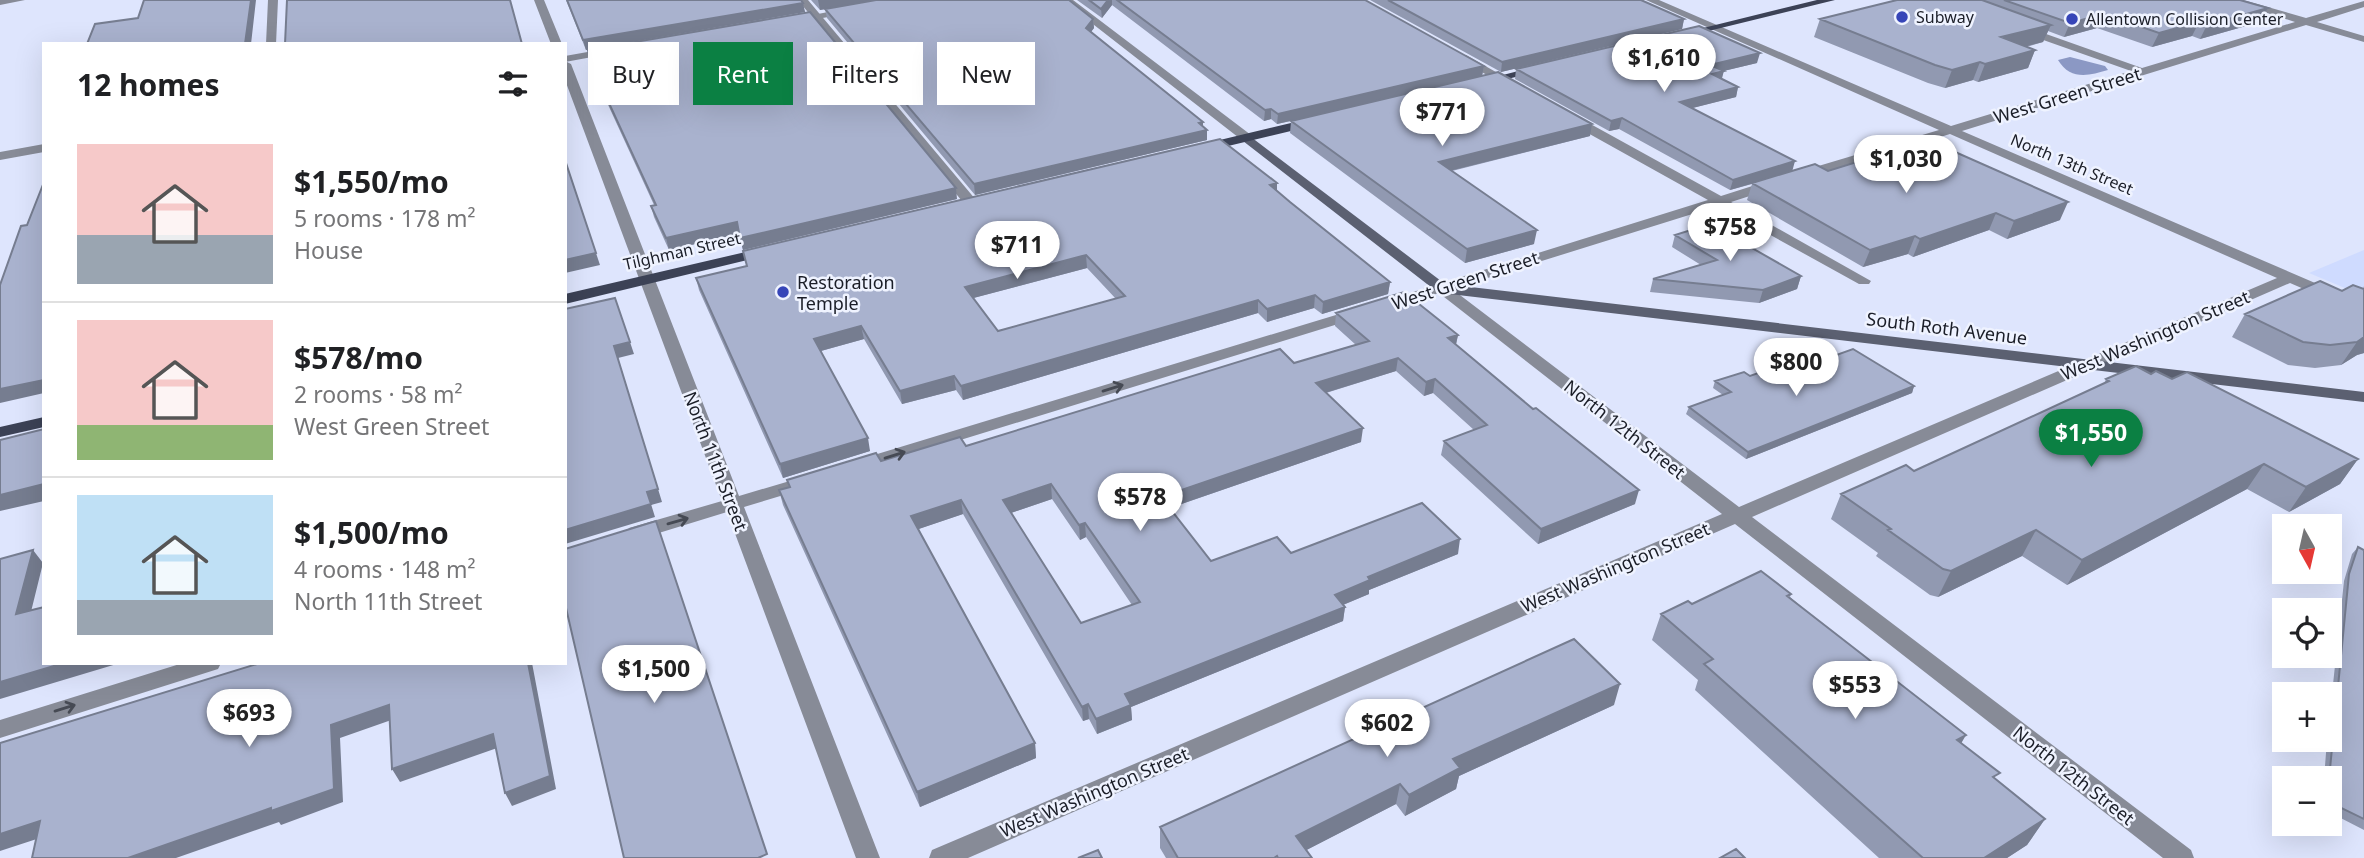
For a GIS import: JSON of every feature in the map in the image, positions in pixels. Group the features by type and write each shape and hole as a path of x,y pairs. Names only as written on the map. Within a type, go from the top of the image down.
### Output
{"main road":[{"path":"1676,36 1830,0"},
{"path":"1473,84 1550,66"},
{"path":"1184,153 1328,118"},
{"name":"North 12th Street","path":"1247,138 1441,288"},
{"name":"Tilghman Street","path":"567,299 775,249"},
{"name":"South Roth Avenue","path":"1441,288 2364,397"},
{"path":"0,432 42,422"}],"street":[{"path":"0,13 4,1 20,0"},
{"path":"271,42 273,0"},
{"path":"540,0 556,42"},
{"path":"803,0 971,203"},
{"name":"North 12th Street","path":"1067,0 1247,138"},
{"name":"North 13th Street","path":"1651,0 2364,310"},
{"path":"2232,0 2364,39"},
{"name":"West Green Street","path":"617,539 2364,4"},
{"path":"778,22 856,9"},
{"path":"2017,27 2143,72"},
{"path":"1455,53 1523,91"},
{"path":"567,59 588,55"},
{"name":"North 11th Street","path":"567,69 868,858"},
{"path":"1559,111 1864,281"},
{"path":"0,156 42,148"},
{"name":"West Washington Street","path":"941,858 2289,278"},
{"name":"North 12th Street","path":"1441,288 2182,858"},
{"path":"0,729 203,665"}],"shaded area":[{"path":"2070,57 2105,66 2108,70 2087,75 2074,74 2058,60"},
{"path":"2364,250 2364,296 2309,273"}],"building":[{"path":"144,0 251,0 245,42 88,42 95,24 138,18"},
{"path":"287,0 510,0 521,42 285,42"},
{"path":"567,0 801,0 803,3 583,40"},
{"path":"876,0 1069,0 1093,19 1086,28 1203,122 1199,123 1207,130 974,184 907,105 923,105 923,42 853,42 825,9"},
{"path":"1089,0 1108,0 1101,9"},
{"path":"1117,0 1365,0 1484,66 1278,114 1271,109 1265,110"},
{"path":"1388,0 1641,0 1684,19 1502,62"},
{"path":"1897,0 1982,0 2051,25 2001,37 2035,50 1952,70 1820,19"},
{"path":"2004,0 2240,0 2268,8 2207,25 2199,22 2159,33 2104,14 2070,23"},
{"path":"810,12 835,42 807,42 807,105 887,105 956,188 740,238 737,222 666,238 651,206 656,205 610,105 679,105 679,42 635,42"},
{"path":"1699,26 1760,53 1710,65 1724,71 1712,74 1738,87 1680,102 1795,161 1733,180 1622,118 1611,121 1516,69"},
{"path":"1498,72 1592,124 1439,162 1537,230 1467,249 1291,121"},
{"path":"1220,139 1277,183 1270,185 1290,202 1390,282 1323,302 1315,295 1267,309 1258,300 961,386 954,376 900,391 861,326 814,339 868,438 780,464 696,278 747,266 743,251","holes":["1086,255 1125,296 998,331 965,287"]},
{"path":"1928,140 2068,202 2014,221 1996,213 1920,239 1915,236 1870,250 1752,183 1815,164 1828,171"},
{"path":"567,166 596,253 567,260"},
{"path":"42,187 42,380 0,389 0,285 21,226 27,225"},
{"path":"1710,224 1801,276 1763,290 1653,279 1717,260 1675,235"},
{"path":"2320,281 2342,291 2353,285 2364,289 2364,337 2357,342 2330,345 2303,342 2245,314"},
{"path":"1404,292 1458,335 1448,338 1533,409 1536,408 1639,490 1541,529 1444,441 1487,425 1435,379 1426,382 1398,358 1316,383 1363,428 1161,497 1211,561 1277,537 1291,553 1422,503 1460,539 1368,577 1370,580 1335,595 1345,607 1125,694 1131,705 1096,719 1088,704 1082,707 961,500 911,516 1035,743 917,792 779,490 790,487 787,480 876,453 881,461 960,437 966,446 1280,349 1294,363 1369,341 1336,313","holes":["1051,484 1079,525 1085,523 1140,602 1081,623 1003,500"]},
{"path":"615,298 630,342 614,346 658,489 647,492 651,504 567,529 567,309"},
{"path":"1853,349 1914,386 1748,452 1689,407 1731,392 1715,381 1744,372 1750,376 1793,361 1803,367"},
{"path":"2136,366 2151,374 2156,371 2172,379 2187,372 2358,459 2306,487 2264,464 2082,560 2036,530 1951,571 1943,569 1841,494 1906,465 1914,471"},
{"path":"42,430 42,484 0,495 0,440"},
{"path":"656,521 767,854 758,858 624,858 567,612 567,548"},
{"path":"2358,547 2364,550 2364,819 2342,808 2342,766 2330,766 2332,752 2342,752 2342,682 2338,682 2340,668 2342,668 2349,574"},
{"path":"33,550 16,614 42,608 42,665 57,665 0,682 0,559"},
{"path":"1761,571 1791,594 1787,596 1966,735 1957,740 2000,773 1993,777 2045,819 1984,858 1923,858 1704,664 1713,659 1661,614 1688,601 1692,604"},
{"path":"1574,639 1620,684 1453,759 1460,768 1409,795 1400,784 1296,836 1312,858 1178,858 1160,827"},
{"path":"254,665 528,665 550,776 505,793 493,734 392,769 389,705 331,725 334,789 128,858 32,858 40,821 0,834 0,743"},
{"path":"1736,849 1745,858 1720,858"},
{"path":"1098,850 1102,858 1078,858"}],"place":[{"name":"Subway","path":"1902,17"},
{"name":"Allentown Collision Center","path":"2072,19"},
{"name":"Restoration Temple","path":"783,292"}]}
